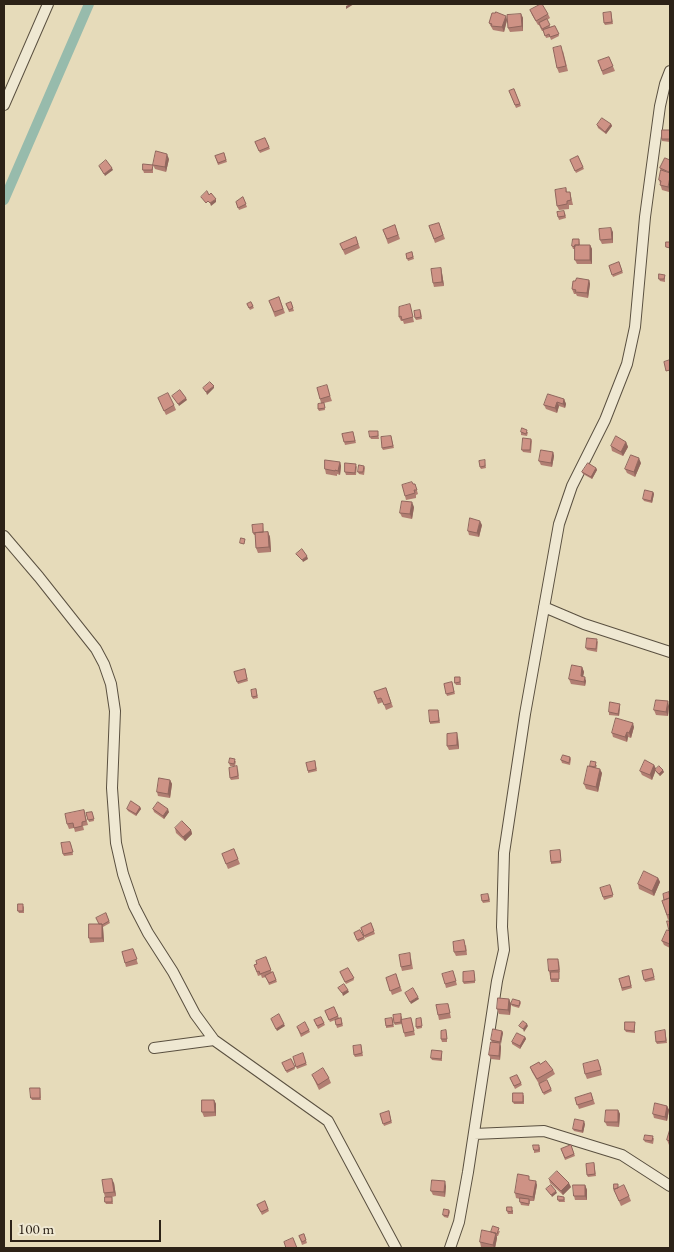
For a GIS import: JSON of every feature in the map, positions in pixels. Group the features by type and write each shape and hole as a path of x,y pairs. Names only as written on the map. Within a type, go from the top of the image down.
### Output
{"street":[{"path":"4,105 48,4"},
{"path":"450,1248 459,1222 497,981 504,950 502,927 504,853 525,714 559,524 569,494 605,420 627,364 636,326 645,217 660,106 670,71"},
{"path":"4,536 96,649 104,664 111,684 115,711 112,788 116,843 123,874 134,906 148,933 173,972 196,1014 214,1040 328,1121 396,1248"},
{"path":"544,607 584,624 670,652"},
{"path":"154,1048 214,1040"},
{"path":"474,1134 544,1131 622,1155 670,1186"}],"building":[{"path":"541,4 548,14 536,21 530,10"},
{"path":"496,12 506,16 502,27 491,26 492,24 489,23 492,13"},
{"path":"611,12 612,22 604,23 603,13"},
{"path":"521,14 522,26 508,28 507,15"},
{"path":"547,19 550,25 542,29 539,23"},
{"path":"555,26 559,34 550,37 549,34 545,36 543,30"},
{"path":"561,46 566,66 557,68 553,48"},
{"path":"609,57 613,66 602,71 598,61"},
{"path":"514,89 520,104 515,105 509,91"},
{"path":"602,118 611,124 605,132 597,125"},
{"path":"662,130 670,130 670,139 662,139"},
{"path":"265,138 269,147 259,151 255,142"},
{"path":"156,151 167,154 165,167 153,165"},
{"path":"224,153 226,160 218,163 215,156"},
{"path":"578,156 583,167 575,171 570,160"},
{"path":"665,158 670,160 669,172 660,168"},
{"path":"106,160 112,168 104,174 99,166"},
{"path":"143,164 153,165 152,170 143,170"},
{"path":"661,170 670,173 668,187 660,185"},
{"path":"566,188 566,192 570,192 571,200 567,201 567,204 557,206 555,190"},
{"path":"207,191 209,195 211,193 216,199 210,203 208,201 206,203 201,197"},
{"path":"243,197 246,204 238,208 236,202"},
{"path":"564,211 565,216 558,217 557,212"},
{"path":"439,223 443,235 434,239 429,226"},
{"path":"395,225 398,235 387,239 383,230"},
{"path":"611,228 612,239 600,240 599,229"},
{"path":"356,237 358,244 343,250 340,244"},
{"path":"573,239 579,239 579,245 572,246"},
{"path":"666,242 670,242 670,248 666,247"},
{"path":"575,245 590,245 590,260 575,260"},
{"path":"412,252 413,257 407,259 406,254"},
{"path":"619,262 622,271 612,275 609,266"},
{"path":"441,268 442,282 433,283 431,269"},
{"path":"659,274 665,275 664,279 659,279"},
{"path":"577,278 589,280 587,293 575,292 576,290 572,289 573,281"},
{"path":"279,297 283,309 274,312 269,301"},
{"path":"251,302 253,306 249,308 247,304"},
{"path":"291,302 293,308 289,310 286,304"},
{"path":"410,304 413,317 402,320 401,316 399,317 399,307"},
{"path":"420,310 421,317 415,318 414,311"},
{"path":"670,360 670,370 666,371 664,362"},
{"path":"210,382 214,386 206,392 203,388"},
{"path":"327,385 330,396 320,399 317,388"},
{"path":"180,390 186,398 178,404 172,396"},
{"path":"168,393 174,405 164,411 158,398"},
{"path":"548,394 564,399 563,404 557,402 555,408 544,405"},
{"path":"324,403 325,408 318,409 318,404"},
{"path":"522,428 527,430 526,434 521,432"},
{"path":"369,431 378,431 378,436 370,437"},
{"path":"353,432 355,441 344,442 342,434"},
{"path":"391,436 393,446 382,448 381,437"},
{"path":"616,436 626,442 621,452 611,446"},
{"path":"523,438 531,439 530,450 522,450"},
{"path":"541,450 553,452 551,463 539,461"},
{"path":"631,455 639,458 634,472 625,469"},
{"path":"325,460 340,462 338,471 325,469"},
{"path":"485,460 485,466 480,467 479,461"},
{"path":"345,463 356,464 355,473 345,472"},
{"path":"588,463 596,468 591,477 582,472"},
{"path":"359,465 364,466 363,472 358,472"},
{"path":"412,482 417,490 414,490 415,493 405,496 402,485"},
{"path":"645,490 653,492 651,501 643,499"},
{"path":"402,501 412,502 410,514 400,513"},
{"path":"470,518 480,521 477,533 468,531"},
{"path":"263,524 263,532 253,533 252,525"},
{"path":"268,532 269,547 256,548 255,533"},
{"path":"241,538 245,539 244,544 240,543"},
{"path":"302,549 307,556 302,560 296,554"},
{"path":"587,638 597,639 596,649 586,648"},
{"path":"572,665 582,667 581,676 585,677 584,682 569,679"},
{"path":"245,669 247,679 237,682 234,672"},
{"path":"455,677 460,677 460,682 455,683"},
{"path":"452,682 454,692 446,694 444,684"},
{"path":"386,688 391,703 384,705 381,698 377,699 374,692"},
{"path":"256,689 257,696 252,697 251,690"},
{"path":"656,700 668,701 666,712 654,710"},
{"path":"610,702 620,704 618,714 609,712"},
{"path":"429,710 438,710 439,721 430,722"},
{"path":"616,718 633,723 625,737 612,733"},
{"path":"457,733 457,745 447,746 447,734"},
{"path":"563,755 570,757 569,763 561,760"},
{"path":"230,758 235,759 234,764 229,763"},
{"path":"645,760 654,765 650,775 640,771"},
{"path":"315,761 316,769 308,771 306,763"},
{"path":"591,761 596,762 595,767 590,766"},
{"path":"237,766 238,776 230,778 229,768"},
{"path":"588,766 600,769 596,787 584,784"},
{"path":"659,766 663,770 659,774 655,770"},
{"path":"159,778 170,780 168,794 157,792"},
{"path":"131,801 140,807 136,814 127,809"},
{"path":"158,802 168,809 163,816 153,809"},
{"path":"84,810 86,821 82,822 82,826 74,828 73,823 67,824 65,814"},
{"path":"92,812 94,819 88,820 86,813"},
{"path":"182,821 191,830 183,837 175,828"},
{"path":"70,842 73,852 63,854 61,843"},
{"path":"234,849 238,859 226,864 222,854"},
{"path":"560,850 561,861 551,862 550,851"},
{"path":"644,871 658,878 652,891 638,884"},
{"path":"610,885 613,895 603,897 600,888"},
{"path":"669,892 670,898 664,900 663,894"},
{"path":"488,894 489,900 482,901 481,895"},
{"path":"670,898 670,914 667,915 662,901"},
{"path":"18,904 23,904 23,911 18,911"},
{"path":"106,913 109,921 102,925 99,924 96,918"},
{"path":"667,921 670,921 670,931 669,930"},
{"path":"371,923 374,931 364,936 361,928"},
{"path":"89,924 102,924 102,938 89,938"},
{"path":"360,930 364,937 357,940 354,933"},
{"path":"667,930 670,931 670,944 662,941"},
{"path":"464,940 466,951 454,952 453,942"},
{"path":"133,949 137,959 125,963 122,952"},
{"path":"410,953 411,965 401,967 399,955"},
{"path":"266,957 271,970 260,974 254,965 257,964 256,961"},
{"path":"548,959 558,959 559,970 549,971"},
{"path":"348,968 354,978 345,982 340,972"},
{"path":"652,969 654,977 644,980 642,971"},
{"path":"453,971 456,981 445,984 442,974"},
{"path":"474,971 475,981 463,982 463,972"},
{"path":"273,972 276,980 269,983 265,976"},
{"path":"551,972 559,972 559,979 551,979"},
{"path":"396,974 400,987 390,991 386,978"},
{"path":"629,976 631,986 622,988 619,979"},
{"path":"344,984 348,990 342,993 338,988"},
{"path":"413,988 418,997 410,1002 405,993"},
{"path":"498,998 509,999 508,1010 497,1009"},
{"path":"513,999 520,1001 519,1006 511,1004"},
{"path":"448,1004 450,1013 438,1015 436,1005"},
{"path":"334,1007 338,1016 329,1020 325,1011"},
{"path":"279,1014 284,1024 276,1029 271,1019"},
{"path":"401,1014 401,1022 394,1023 393,1015"},
{"path":"321,1017 324,1023 317,1026 314,1020"},
{"path":"341,1018 342,1024 336,1025 335,1020"},
{"path":"392,1018 393,1025 386,1026 385,1019"},
{"path":"411,1018 414,1031 404,1033 401,1020"},
{"path":"421,1018 422,1026 416,1027 416,1019"},
{"path":"523,1021 527,1024 523,1029 519,1026"},
{"path":"305,1022 309,1030 301,1034 297,1027"},
{"path":"625,1022 635,1022 634,1031 625,1030"},
{"path":"493,1029 502,1031 500,1042 491,1040"},
{"path":"446,1030 447,1039 441,1039 441,1031"},
{"path":"665,1030 666,1041 656,1042 655,1032"},
{"path":"517,1033 525,1037 520,1046 512,1042"},
{"path":"491,1042 500,1043 499,1056 489,1055"},
{"path":"361,1045 362,1053 354,1055 353,1046"},
{"path":"432,1050 442,1051 441,1059 431,1058"},
{"path":"303,1053 306,1063 296,1067 293,1057"},
{"path":"291,1059 295,1067 286,1071 282,1063"},
{"path":"598,1060 601,1070 585,1074 583,1064"},
{"path":"546,1061 553,1070 537,1079 530,1067 539,1062 540,1064"},
{"path":"323,1068 329,1078 318,1085 312,1075"},
{"path":"517,1075 521,1083 514,1086 510,1078"},
{"path":"547,1080 551,1089 543,1093 539,1084"},
{"path":"30,1088 40,1088 40,1098 31,1098"},
{"path":"513,1093 523,1093 523,1102 513,1102"},
{"path":"591,1093 593,1100 577,1105 575,1098"},
{"path":"202,1100 214,1100 215,1112 202,1112"},
{"path":"655,1103 667,1106 665,1117 653,1114"},
{"path":"606,1110 618,1110 618,1122 605,1122"},
{"path":"389,1111 391,1121 383,1124 380,1114"},
{"path":"575,1119 584,1121 582,1131 573,1129"},
{"path":"670,1129 670,1141 667,1140"},
{"path":"645,1135 653,1136 652,1141 644,1140"},
{"path":"533,1145 539,1145 539,1150 534,1150"},
{"path":"571,1145 574,1154 565,1158 561,1149"},
{"path":"594,1163 595,1174 587,1175 586,1164"},
{"path":"557,1171 569,1183 561,1191 549,1179"},
{"path":"518,1174 529,1176 529,1180 536,1181 533,1197 515,1193"},
{"path":"112,1179 114,1192 104,1193 102,1180"},
{"path":"432,1180 445,1181 444,1192 431,1191"},
{"path":"614,1184 618,1184 618,1188 614,1189"},
{"path":"551,1185 556,1191 551,1195 546,1189"},
{"path":"573,1185 585,1185 585,1196 574,1196"},
{"path":"624,1185 629,1196 619,1201 614,1190"},
{"path":"558,1196 564,1197 564,1200 558,1200"},
{"path":"105,1197 112,1197 112,1202 105,1202"},
{"path":"520,1198 529,1199 529,1204 520,1202"},
{"path":"265,1201 268,1209 261,1212 257,1205"},
{"path":"507,1207 512,1207 512,1212 507,1211"},
{"path":"444,1209 449,1210 448,1216 443,1215"},
{"path":"493,1226 499,1228 497,1234 491,1232"},
{"path":"482,1230 496,1233 493,1245 480,1242"},
{"path":"304,1234 306,1240 302,1242 299,1236"},
{"path":"293,1238 297,1248 286,1248 284,1242"}],"waterway":[{"path":"4,200 89,4"}]}
